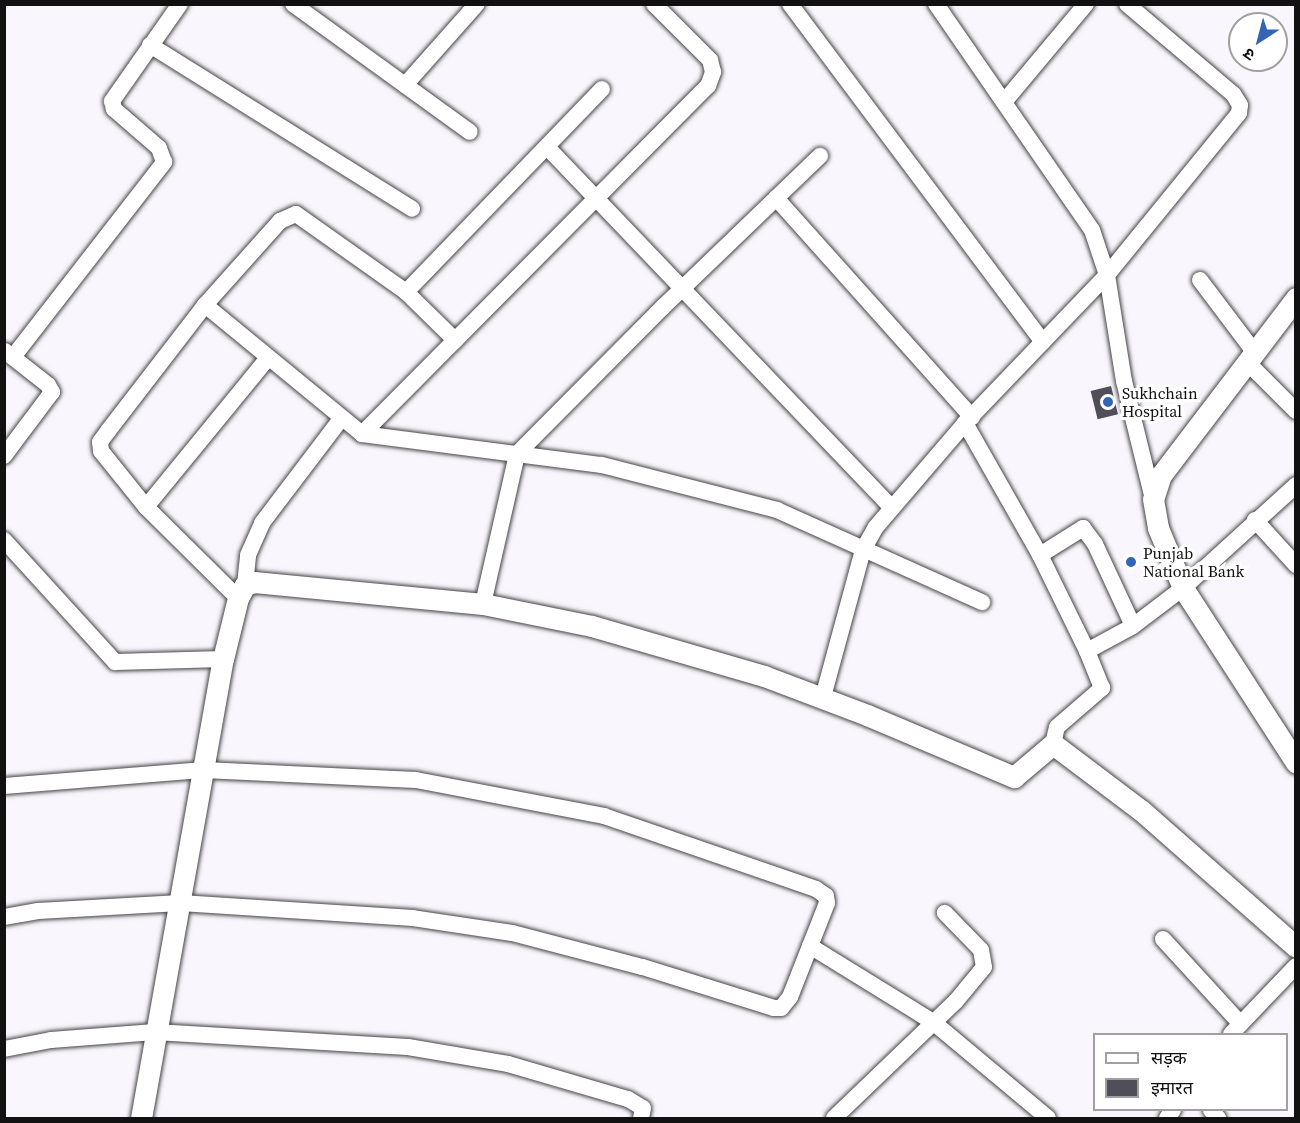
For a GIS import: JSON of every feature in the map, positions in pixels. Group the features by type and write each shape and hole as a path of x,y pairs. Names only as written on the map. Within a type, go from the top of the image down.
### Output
{"street":[{"path":"4,456 52,392 48,385 9,354 164,162 159,147 114,109 112,101 180,4"},
{"path":"293,4 470,132"},
{"path":"405,85 477,4"},
{"path":"362,434 699,95 713,72 710,60 654,4"},
{"path":"790,4 1043,342"},
{"path":"936,4 1092,230 1107,275 1124,381 1158,528 1183,588 1289,739 1296,763"},
{"path":"1004,102 1086,4"},
{"path":"823,698 863,550 891,507 968,420 1107,275 1235,122 1240,105 1127,4"},
{"path":"150,45 412,209"},
{"path":"406,292 602,90"},
{"path":"546,147 684,287 891,507"},
{"path":"483,604 517,454 684,287 820,156"},
{"path":"242,591 255,582 483,604 592,626 823,698 1014,777 1053,744 1057,727 1102,687 1040,555 968,420 776,198"},
{"path":"242,591 146,507 106,460 100,442 205,305 280,221 296,214 406,292 455,340"},
{"path":"1200,280 1252,358 1296,411"},
{"path":"1153,499 1161,476 1296,298"},
{"path":"205,305 362,434 602,465 777,510 982,602"},
{"path":"146,507 268,358"},
{"path":"141,1119 223,659 242,591 248,555 262,523 341,419"},
{"path":"1087,651 1132,626 1183,588 1296,485"},
{"path":"1255,520 1296,565"},
{"path":"1040,555 1083,528 1095,544 1132,626"},
{"path":"4,540 115,662 223,659"},
{"path":"1053,744 1142,811 1296,947"},
{"path":"4,786 204,770 416,780 604,816 816,889 826,896 826,903 790,997 781,1008 774,1008 642,967 512,933 413,918 180,903 38,911 4,917"},
{"path":"834,1119 933,1022 984,967 981,950 945,913"},
{"path":"1163,939 1236,1029 1296,966"},
{"path":"810,946 933,1022 1048,1119"},
{"path":"4,1049 51,1040 155,1032 408,1047 508,1064 637,1102 642,1108 641,1119"}],"building":[{"path":"1111,386 1118,414 1098,419 1091,391"}],"place":[{"name":"Sukhchain Hospital","path":"1108,402"},
{"name":"Punjab National Bank","path":"1131,562"}]}
